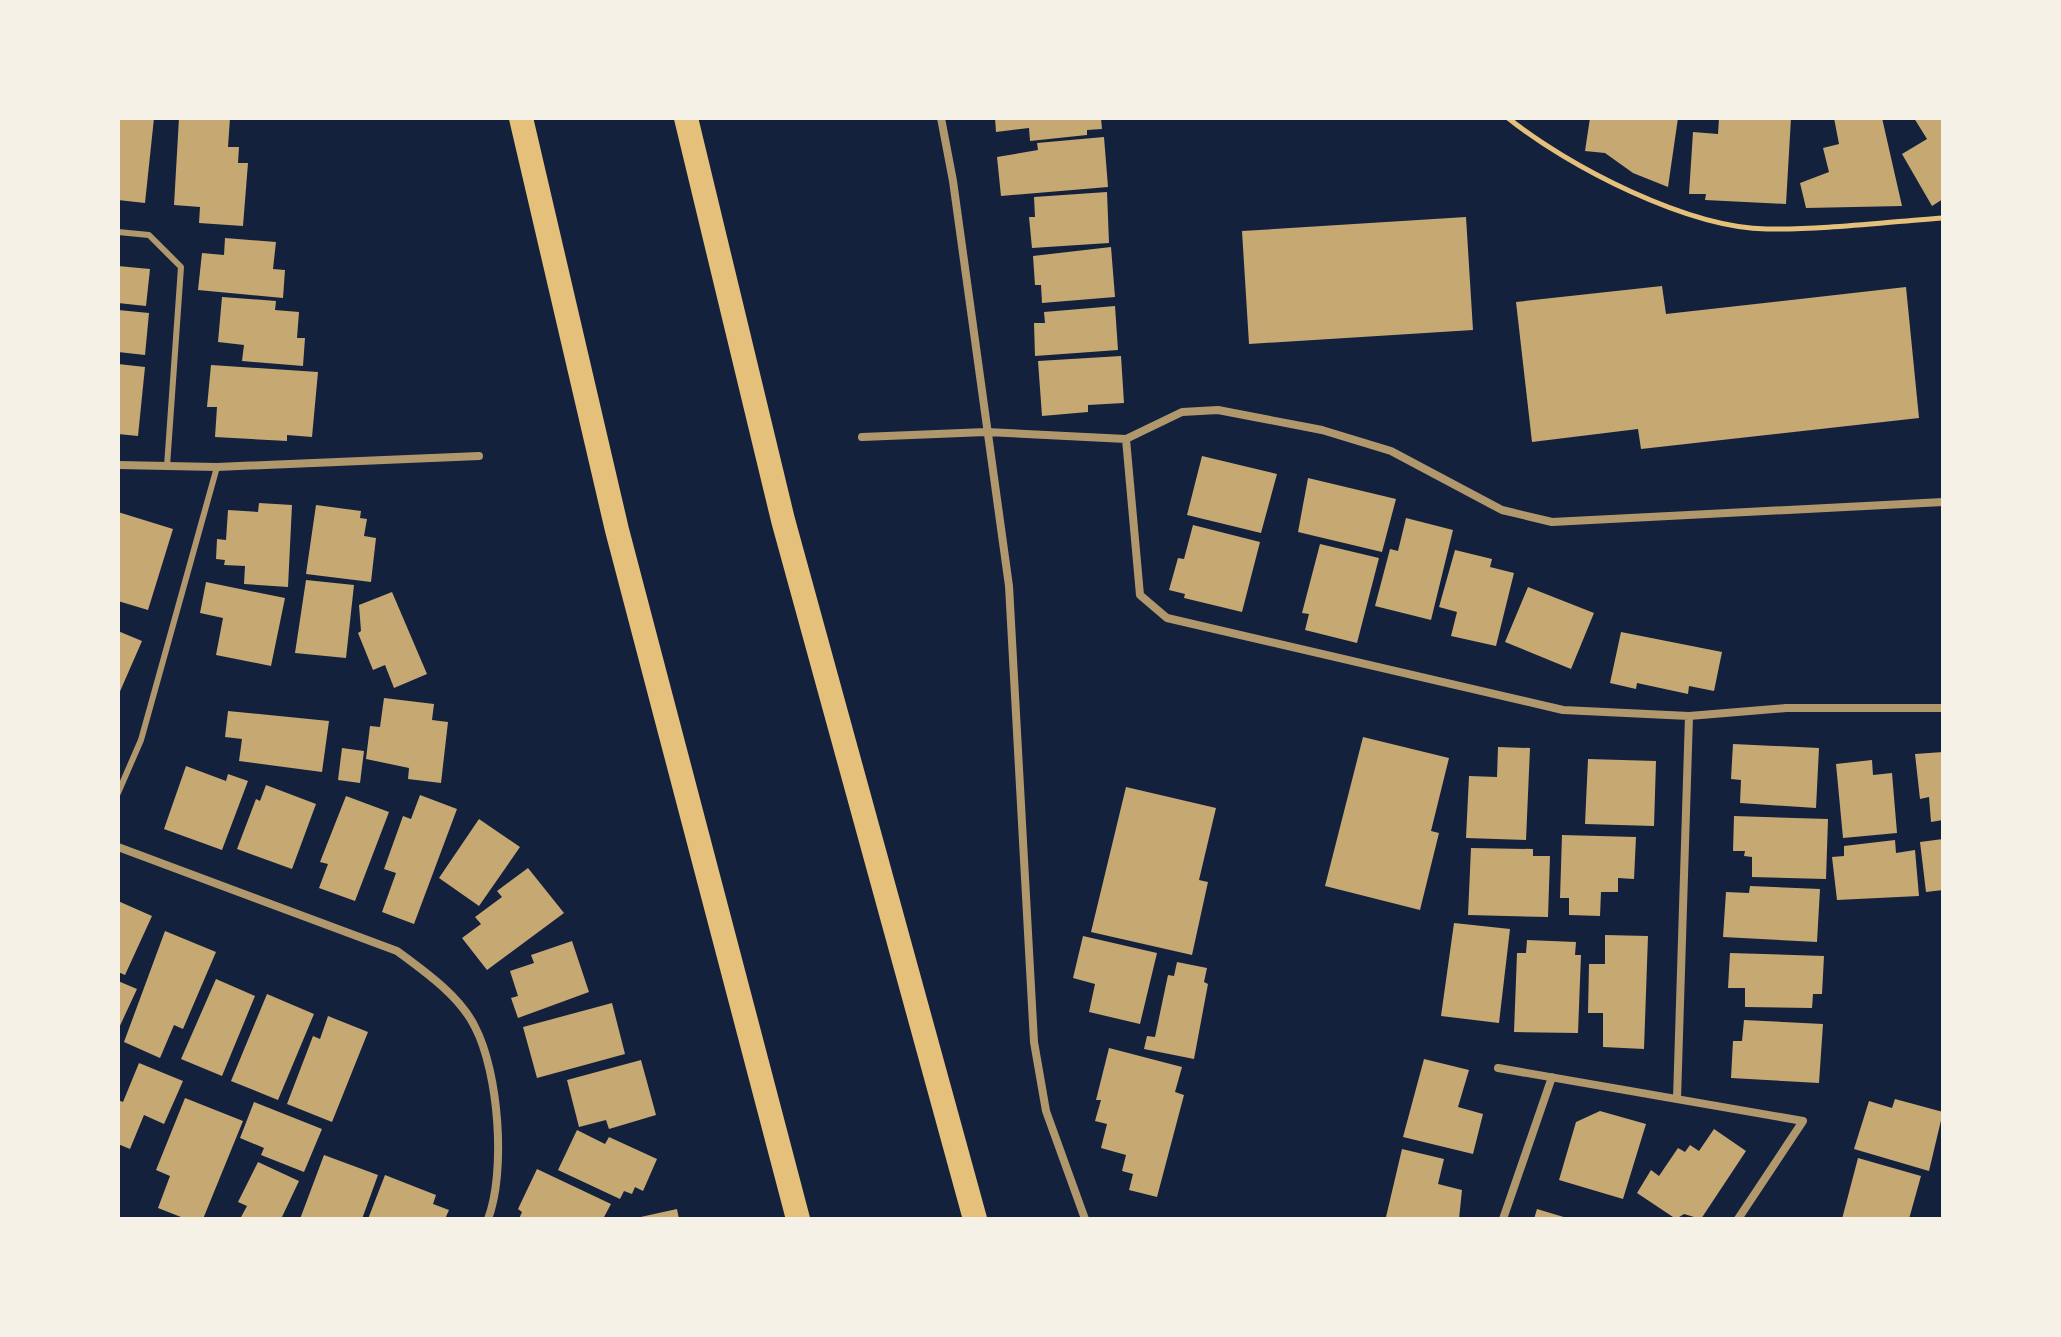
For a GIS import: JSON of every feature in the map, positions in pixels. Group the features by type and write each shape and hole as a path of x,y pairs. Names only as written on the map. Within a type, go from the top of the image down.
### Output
{"highway":[{"path":"521,118 617,530 798,1219"},
{"path":"686,118 783,520 975,1219"}],"street":[{"path":"941,118 953,181 1009,586 1034,1042 1046,1111 1085,1219"},
{"path":"862,437 986,432 1126,439 1182,412 1233,412 1322,430 1391,451 1502,510 1552,522 1943,502"},
{"path":"1126,439 1140,595 1167,618 1563,710 1689,716 1786,708 1943,708"},
{"path":"118,465 217,467 479,456"},
{"path":"1677,1099 1689,716"},
{"path":"118,847 397,951 435,980 475,1026 498,1105 495,1200 488,1219"},
{"path":"1498,1068 1803,1121 1738,1219"},
{"path":"1503,1219 1552,1077"}],"lane":[{"path":"118,232 149,235 181,267 167,466"},
{"path":"118,793 141,740 217,467"}],"path":[{"path":"1508,118 1529,135 1598,173 1686,216 1765,229 1943,218"}],"building":[{"path":"118,118 154,118 145,203 118,200"},
{"path":"179,118 230,118 228,147 239,147 238,163 248,163 243,226 199,223 200,207 174,205"},
{"path":"995,118 1101,118 1102,129 1087,130 1087,135 1030,141 1029,128 996,132"},
{"path":"1590,118 1678,118 1668,187 1633,173 1605,153 1585,151"},
{"path":"1719,118 1791,118 1786,204 1705,200 1706,194 1689,194 1693,132 1718,134"},
{"path":"1834,118 1882,118 1902,206 1806,208 1800,183 1829,172 1823,148 1839,144"},
{"path":"1914,118 1943,118 1943,199 1932,206 1902,154 1927,139"},
{"path":"1104,137 1108,187 1001,196 997,157 1038,150 1037,143"},
{"path":"1107,192 1109,243 1032,248 1029,217 1035,217 1034,197"},
{"path":"1466,217 1473,330 1249,344 1242,231"},
{"path":"225,238 276,242 273,269 285,270 283,298 198,290 202,253 224,255"},
{"path":"1111,247 1115,297 1042,303 1041,285 1035,285 1033,256"},
{"path":"118,266 150,269 146,306 118,303"},
{"path":"1662,286 1666,314 1906,287 1919,418 1641,449 1638,429 1532,442 1516,302"},
{"path":"222,297 276,301 275,310 299,312 297,338 305,338 303,366 242,361 244,345 218,342"},
{"path":"1115,306 1118,350 1035,356 1034,323 1045,323 1044,312"},
{"path":"118,310 149,313 145,355 118,352"},
{"path":"1121,356 1124,403 1088,405 1088,412 1042,416 1038,361"},
{"path":"118,364 145,367 138,436 118,434"},
{"path":"211,365 318,372 312,437 287,435 287,441 215,437 217,407 207,407"},
{"path":"1202,456 1277,474 1261,533 1187,515"},
{"path":"1308,478 1396,499 1382,552 1298,532"},
{"path":"259,503 292,505 288,587 244,584 245,566 224,565 225,560 216,559 217,539 226,540 228,510 258,512"},
{"path":"316,505 361,511 360,518 367,519 364,536 376,538 371,582 306,574"},
{"path":"118,512 173,529 148,610 118,601"},
{"path":"1406,518 1453,530 1431,620 1375,606 1390,549 1398,551"},
{"path":"1193,525 1260,542 1242,612 1184,598 1185,594 1169,590 1178,558 1184,559"},
{"path":"1320,544 1379,558 1357,643 1305,630 1309,614 1302,613"},
{"path":"1455,550 1492,559 1490,567 1514,573 1496,646 1451,636 1457,612 1439,607"},
{"path":"306,580 354,585 346,658 295,653"},
{"path":"206,582 285,598 271,666 216,655 223,618 200,613"},
{"path":"1528,587 1594,613 1571,669 1505,642"},
{"path":"392,592 427,674 394,688 385,665 373,670 358,633 361,631 359,605"},
{"path":"118,631 142,641 118,696"},
{"path":"1621,632 1722,652 1714,691 1689,686 1688,694 1637,683 1636,689 1610,683"},
{"path":"384,698 434,704 432,720 448,722 441,783 408,779 409,768 366,759 370,726 380,727"},
{"path":"228,711 329,721 322,772 239,761 242,739 225,737"},
{"path":"1363,737 1449,758 1431,831 1439,833 1420,910 1325,886"},
{"path":"1733,744 1819,748 1816,808 1740,803 1741,780 1731,779"},
{"path":"1498,747 1530,748 1526,840 1466,838 1469,776 1497,777"},
{"path":"342,748 364,751 360,783 338,780"},
{"path":"1943,752 1943,820 1931,822 1929,797 1920,799 1915,754"},
{"path":"1588,759 1656,761 1654,826 1585,824"},
{"path":"1872,760 1873,775 1892,773 1897,833 1843,838 1836,764"},
{"path":"186,766 226,781 228,774 248,781 222,850 164,829"},
{"path":"266,785 316,804 292,869 237,849 256,799 260,801"},
{"path":"1126,787 1216,808 1199,880 1208,882 1192,955 1091,932"},
{"path":"420,795 457,809 414,924 382,912 396,873 384,869 403,816 411,819"},
{"path":"346,796 389,812 355,901 319,888 328,864 320,862"},
{"path":"1734,816 1828,819 1826,879 1752,877 1752,857 1744,856 1745,851 1733,851"},
{"path":"479,819 520,847 479,906 439,878"},
{"path":"1562,835 1636,837 1634,879 1618,878 1618,892 1601,892 1600,916 1569,915 1569,898 1560,898"},
{"path":"1943,839 1943,890 1926,892 1920,842"},
{"path":"1895,840 1896,853 1915,850 1919,896 1837,900 1832,857 1844,856 1844,846"},
{"path":"1471,848 1533,849 1533,856 1550,856 1548,917 1468,915"},
{"path":"528,868 564,913 487,970 462,938 481,924 475,917 502,897 497,891"},
{"path":"1750,886 1820,889 1817,942 1723,937 1726,892 1749,893"},
{"path":"118,901 152,916 125,975 118,972"},
{"path":"1454,923 1510,929 1499,1023 1441,1016"},
{"path":"165,931 216,952 183,1029 174,1025 160,1058 124,1042"},
{"path":"1605,935 1648,936 1644,1049 1603,1047 1603,1013 1588,1013 1589,964 1605,964"},
{"path":"1083,936 1157,953 1140,1024 1089,1012 1095,984 1073,978"},
{"path":"1527,940 1576,942 1575,955 1581,955 1578,1033 1514,1032 1517,953 1526,953"},
{"path":"572,941 589,992 518,1018 511,998 518,996 510,971 534,963 531,955"},
{"path":"1730,953 1824,956 1822,994 1813,994 1812,1008 1745,1007 1745,988 1728,988"},
{"path":"1177,962 1207,968 1204,982 1208,984 1194,1059 1144,1049 1147,1036 1155,1037 1168,975 1174,976"},
{"path":"216,979 255,996 222,1076 181,1059"},
{"path":"118,981 137,989 118,1030"},
{"path":"267,994 314,1014 278,1100 231,1081"},
{"path":"612,1003 625,1054 537,1078 523,1027"},
{"path":"328,1016 368,1032 332,1122 287,1104 313,1036 320,1039"},
{"path":"1744,1020 1823,1024 1819,1083 1731,1078 1733,1041 1742,1041"},
{"path":"1109,1048 1182,1067 1175,1092 1184,1095 1157,1197 1129,1190 1133,1174 1122,1171 1126,1155 1101,1148 1107,1124 1095,1121 1101,1100 1096,1100"},
{"path":"1424,1059 1469,1070 1458,1107 1483,1114 1473,1154 1403,1137"},
{"path":"641,1060 656,1115 609,1129 606,1120 579,1127 567,1080"},
{"path":"139,1063 183,1081 164,1124 144,1115 130,1149 118,1144 118,1100 123,1102"},
{"path":"185,1098 243,1121 203,1219 186,1219 158,1208 170,1176 156,1170"},
{"path":"1895,1099 1943,1112 1929,1171 1854,1149 1869,1101 1892,1108"},
{"path":"254,1102 322,1129 304,1172 261,1155 264,1148 240,1138"},
{"path":"1600,1111 1646,1124 1623,1199 1559,1180 1576,1122"},
{"path":"1714,1129 1746,1151 1701,1219 1684,1214 1676,1219 1637,1193 1651,1170 1659,1176 1678,1148 1685,1152 1690,1145 1699,1151"},
{"path":"577,1130 605,1144 609,1137 657,1159 643,1191 635,1187 632,1194 624,1191 620,1199 558,1170"},
{"path":"1402,1149 1444,1159 1438,1184 1462,1190 1459,1219 1386,1217"},
{"path":"324,1155 378,1175 362,1219 300,1219"},
{"path":"1858,1158 1921,1176 1909,1219 1842,1219"},
{"path":"258,1162 299,1181 281,1219 240,1219 247,1206 238,1202"},
{"path":"537,1169 611,1204 603,1219 519,1219 522,1212 518,1209"},
{"path":"385,1175 436,1195 433,1204 449,1210 445,1219 368,1219"},
{"path":"677,1209 679,1219 636,1219 636,1218"},
{"path":"1537,1209 1567,1218 1567,1219 1534,1219"}]}
